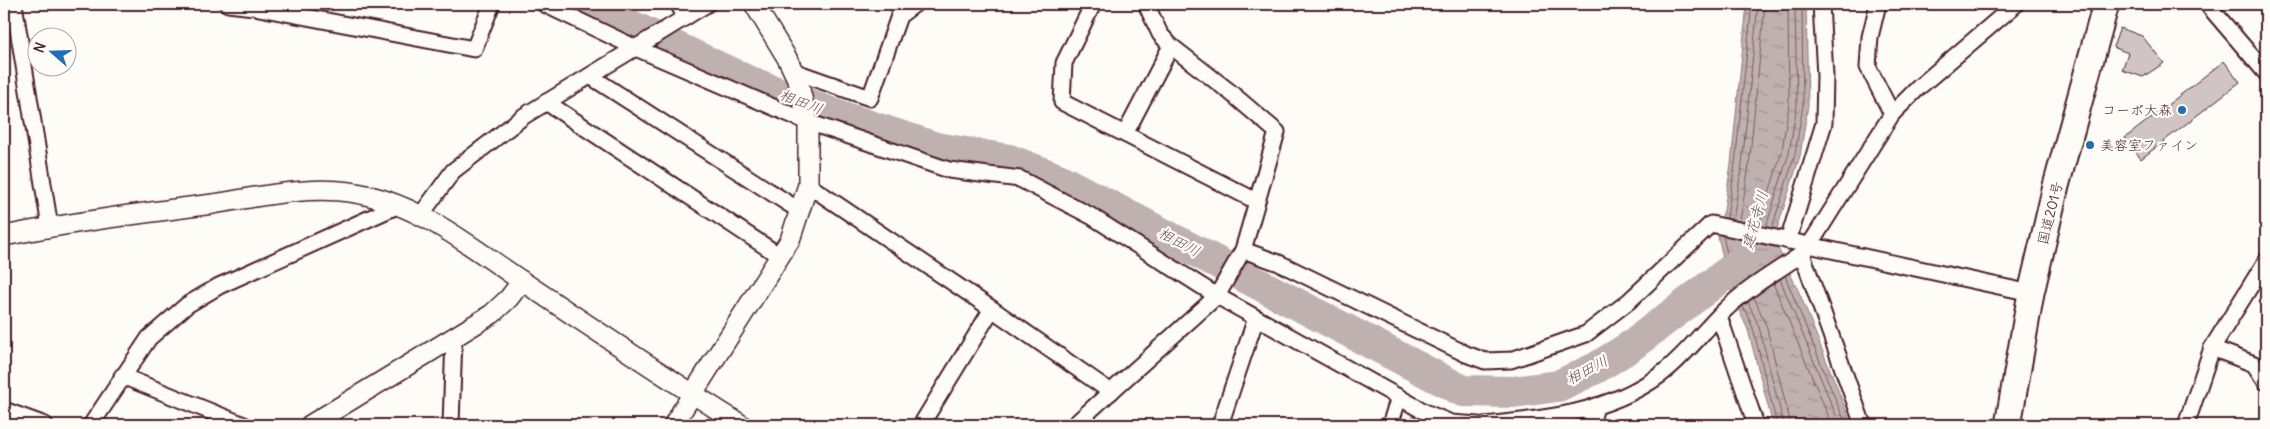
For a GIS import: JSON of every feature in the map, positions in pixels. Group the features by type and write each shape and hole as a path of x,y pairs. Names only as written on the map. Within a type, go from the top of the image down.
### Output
{"highway":[{"name":"国道201号","path":"2008,425 2031,293 2056,186 2106,4"}],"street":[{"path":"14,4 50,227"},
{"path":"228,4 255,5 474,49 492,4"},
{"path":"544,4 808,118 949,170 1020,179 1091,216 1217,296 1427,413 1451,423 1478,425"},
{"path":"678,4 686,17"},
{"path":"420,215 453,171 524,116 707,4"},
{"path":"674,425 790,240 808,186 808,118 795,76 754,4"},
{"path":"795,76 870,98 899,16 915,4"},
{"path":"1093,4 1064,63 1062,102 1256,201"},
{"path":"1074,425 1217,296 1243,250 1277,132 1230,92 1170,46 1160,34 1146,4"},
{"path":"1784,241 1824,123 1825,76 1821,4"},
{"path":"1878,4 1870,37 1868,67 1892,114"},
{"path":"1483,425 1535,420 1574,419 1596,406 1623,396 1660,375 1724,311 1802,253 1892,114 1919,87 2016,4"},
{"path":"2207,4 2266,73"},
{"path":"1125,134 1170,46"},
{"path":"590,76 800,211"},
{"path":"546,102 780,256"},
{"path":"808,186 1111,392"},
{"path":"4,236 50,227 300,191 351,192 399,205 467,242 693,395 742,425"},
{"path":"91,425 149,338 187,305 219,286 399,205"},
{"path":"1243,250 1279,264 1466,354 1486,361 1511,360 1586,334 1629,302 1711,224 1784,241 1802,253 2031,293"},
{"path":"1802,253 1863,425"},
{"path":"2186,425 2212,348 2266,261"},
{"path":"310,425 492,314 522,281"},
{"path":"921,425 992,310"},
{"path":"1724,311 1756,425"},
{"path":"1220,425 1256,318"},
{"path":"451,425 454,338"},
{"path":"2212,348 2254,364 2266,382"},
{"path":"122,376 244,425"},
{"path":"1390,425 1399,397"},
{"path":"1590,425 1596,406"},
{"path":"4,410 45,425"}],"water":[{"name":"建花寺川","path":"1747,4 1806,4 1808,105 1800,156 1777,229 1776,244 1799,292 1852,425 1773,425 1748,330 1731,292 1717,232 1724,210 1731,164"}],"building":[{"path":"2120,28 2142,36 2164,63 2143,77 2122,70 2128,53 2113,47"},
{"name":"コーポ大森","path":"2224,61 2240,82 2141,159 2125,138"}],"waterway":[{"name":"相田川","path":"585,4 745,80 836,115 936,148 1009,160 1058,179 1463,391 1513,392 1558,386 1596,368 1628,348 1744,260"}],"place":[{"name":"コーポ大森","path":"2182,110"},
{"name":"美容室ファイン","path":"2090,145"}]}
